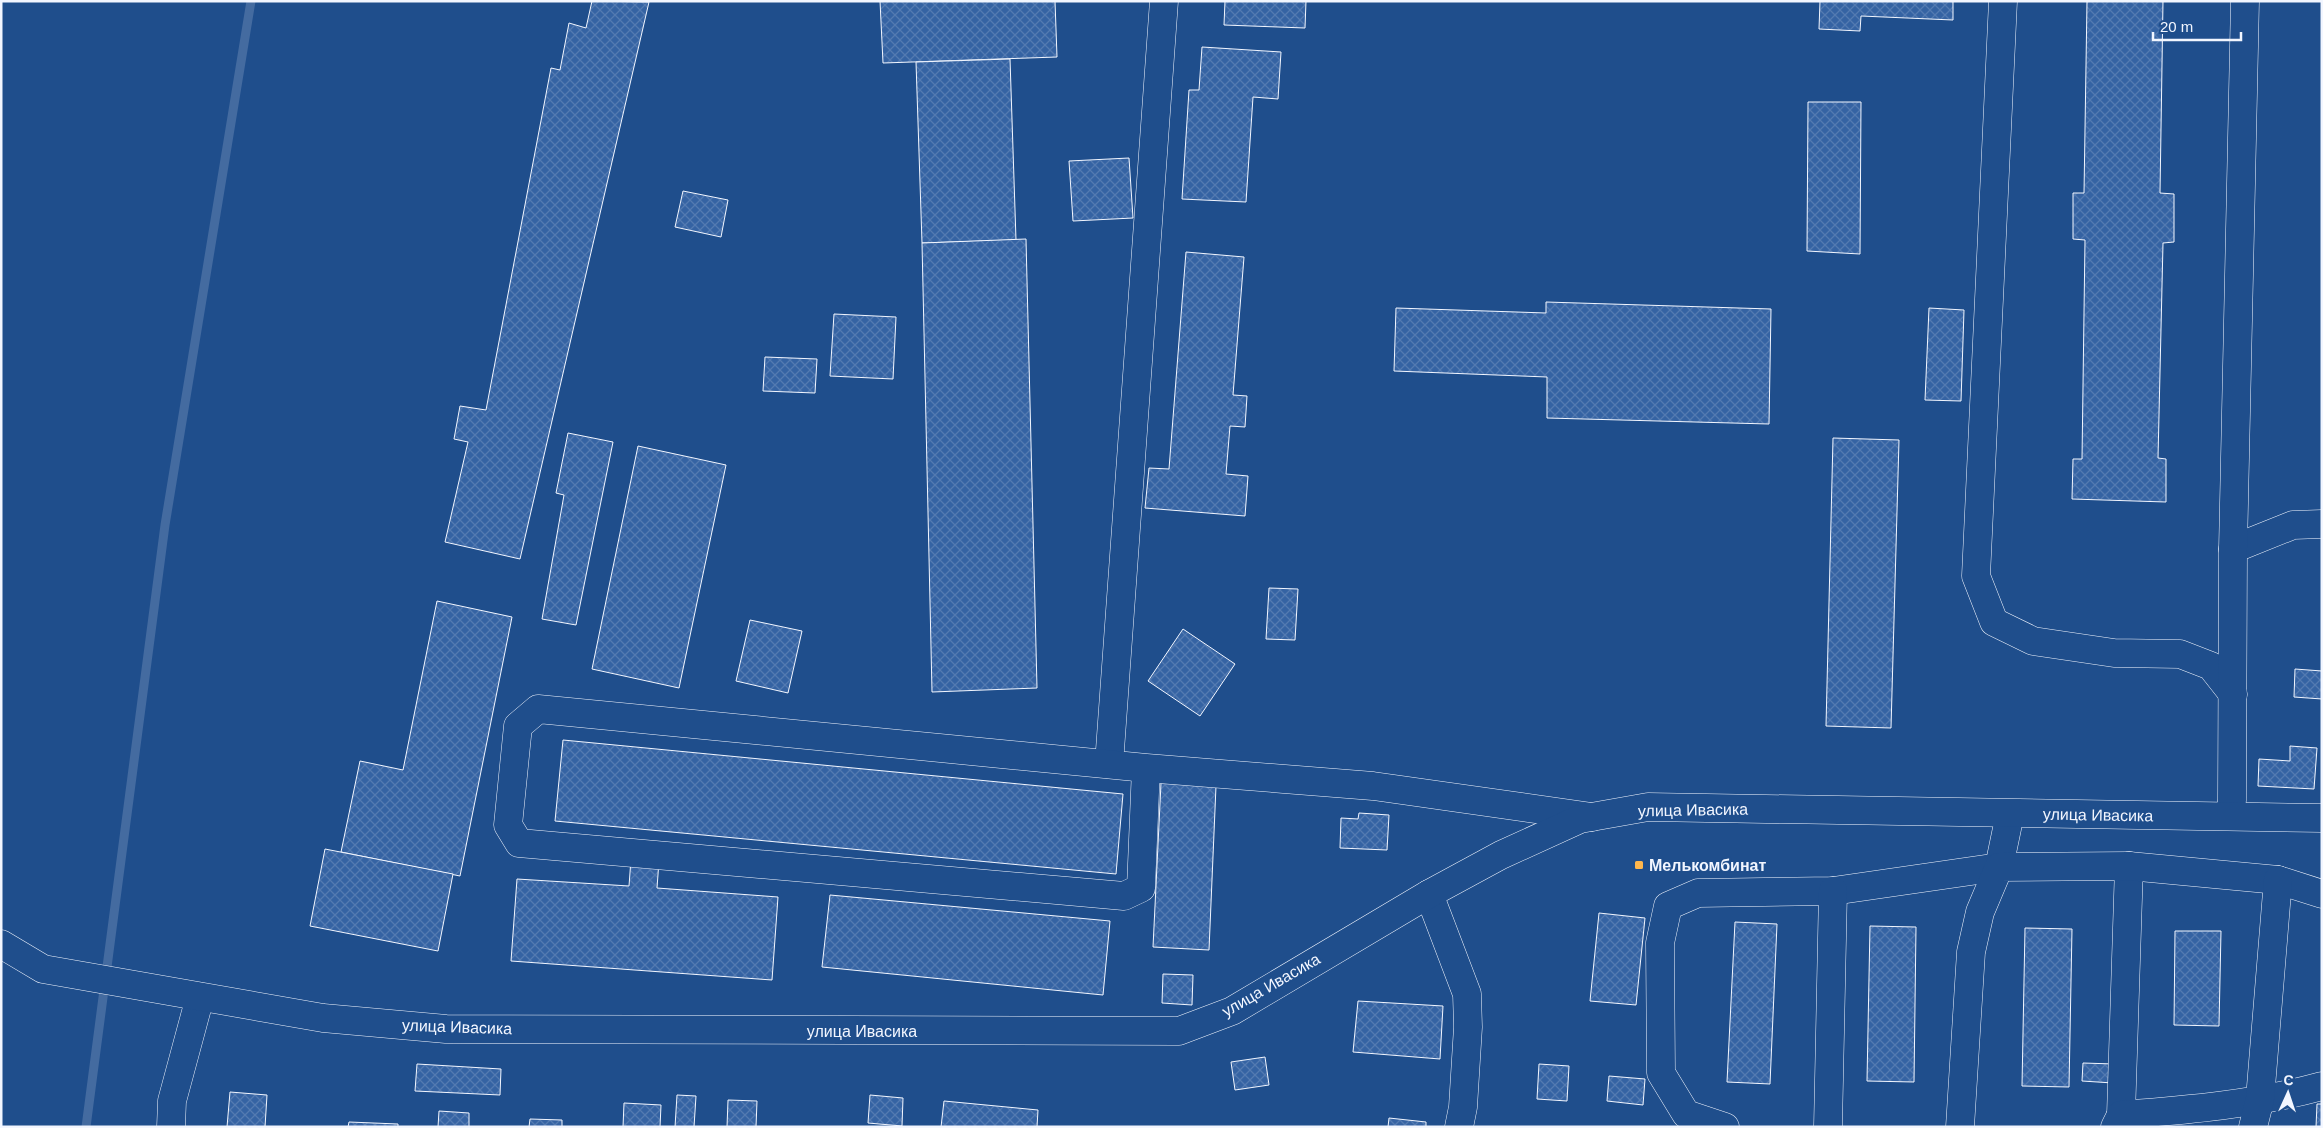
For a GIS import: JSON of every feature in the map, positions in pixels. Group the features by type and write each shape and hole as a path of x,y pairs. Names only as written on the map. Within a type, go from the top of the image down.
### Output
{"main road":[{"path":"1108,764 1164,1"},
{"path":"2003,1 1976,576 1994,622 2033,641 2114,653 2180,654 2211,666 2233,694"},
{"path":"2230,816 2232,800 2234,549 2245,1"},
{"path":"2234,549 2293,525 2322,524"},
{"path":"1146,768 1141,888 1124,896 519,843 508,825 518,726 538,709 1146,768 1373,786 1592,817"},
{"name":"улица Ивасика","path":"1,944 43,969 323,1018 446,1029 1179,1031 1232,1011 1428,894 1509,851 1580,819 1648,808 2322,818"},
{"path":"1960,1127 1971,952 1980,912 2000,867 2010,814"},
{"path":"2129,866 2118,1121 2260,1099 2322,1086"},
{"path":"1725,1127 1686,1114 1661,1072 1660,944 1668,906 1698,893 1832,891 2000,867 2129,866 2278,880 2322,894"},
{"path":"2253,1127 2260,1099 2278,880"},
{"path":"1828,1127 1832,891"},
{"path":"1428,894 1468,994 1463,1107 1459,1127"},
{"path":"171,1127 172,1102 200,997"}],"building":[{"path":"592,1 649,2 520,559 445,542 468,442 454,439 460,406 486,410 551,68 560,70 569,23 586,28"},
{"path":"880,1 1055,1 1057,57 883,63"},
{"path":"1225,1 1306,1 1305,28 1224,25"},
{"path":"1820,1 1953,1 1953,20 1861,16 1860,31 1819,29"},
{"path":"2087,1 2163,1 2160,193 2174,194 2174,242 2163,243 2158,458 2166,459 2166,502 2072,499 2073,459 2082,459 2085,240 2073,239 2073,193 2084,193"},
{"path":"1202,47 1281,52 1278,99 1253,97 1246,202 1182,199 1189,90 1199,90"},
{"path":"1010,59 1016,240 922,243 916,62"},
{"path":"1808,102 1861,102 1860,254 1807,251"},
{"path":"1129,158 1133,218 1073,221 1069,161"},
{"path":"683,191 728,200 721,237 675,227"},
{"path":"1026,239 1037,688 932,692 922,243"},
{"path":"1186,252 1244,257 1233,395 1247,396 1245,427 1230,426 1226,474 1248,476 1245,516 1145,508 1149,468 1169,469"},
{"path":"1546,302 1771,309 1769,424 1547,418 1547,377 1394,371 1396,308 1546,313"},
{"path":"1929,308 1964,310 1961,401 1925,400"},
{"path":"834,314 896,317 893,379 830,376"},
{"path":"765,357 817,359 815,393 763,391"},
{"path":"568,433 613,442 576,625 542,619 564,495 556,493"},
{"path":"1833,438 1899,440 1891,728 1826,726"},
{"path":"638,446 726,465 679,688 592,669"},
{"path":"1269,588 1298,589 1295,640 1266,639"},
{"path":"437,601 512,617 460,876 341,852 360,761 403,770"},
{"path":"750,620 802,631 788,693 736,681"},
{"path":"1183,629 1235,664 1200,716 1148,681"},
{"path":"2295,669 2322,671 2322,699 2294,697"},
{"path":"563,740 1123,794 1116,874 555,821"},
{"path":"2290,746 2317,748 2314,789 2258,786 2259,759 2290,761"},
{"path":"1161,783 1216,786 1209,950 1153,947"},
{"path":"1359,813 1389,815 1387,850 1340,848 1341,818 1358,819"},
{"path":"325,849 453,874 438,951 310,926"},
{"path":"631,859 659,861 657,888 778,897 772,980 511,961 517,879 629,886"},
{"path":"830,895 1110,921 1103,995 822,967"},
{"path":"1599,913 1645,918 1636,1005 1590,1001"},
{"path":"1735,922 1777,924 1770,1084 1727,1082"},
{"path":"1870,926 1916,927 1914,1082 1867,1081"},
{"path":"2025,928 2072,929 2069,1087 2022,1086"},
{"path":"2175,931 2221,931 2219,1026 2174,1025"},
{"path":"1163,974 1193,975 1192,1005 1162,1003"},
{"path":"1358,1001 1443,1006 1440,1059 1353,1052"},
{"path":"1265,1057 1269,1085 1235,1090 1231,1062"},
{"path":"2083,1063 2114,1064 2113,1083 2082,1081"},
{"path":"417,1064 501,1069 500,1095 415,1091"},
{"path":"1539,1064 1569,1066 1567,1101 1537,1099"},
{"path":"1609,1076 1645,1079 1643,1105 1607,1101"},
{"path":"230,1092 267,1095 265,1127 227,1127"},
{"path":"677,1095 696,1096 694,1127 675,1127"},
{"path":"870,1095 903,1098 902,1126 868,1123"},
{"path":"728,1100 757,1101 756,1127 727,1127"},
{"path":"944,1101 1038,1110 1037,1127 941,1127"},
{"path":"624,1103 661,1105 660,1127 623,1127"},
{"path":"2317,1104 2322,1104 2322,1127 2316,1127"},
{"path":"439,1111 469,1113 469,1127 438,1127"},
{"path":"1389,1118 1426,1122 1426,1127 1388,1127"},
{"path":"530,1119 562,1120 562,1127 529,1127"},
{"path":"349,1122 398,1124 398,1127 348,1127"}],"waterway":[{"path":"86,1127 165,525 251,1"}],"place":[{"name":"Мелькомбинат","path":"1639,865"}]}
